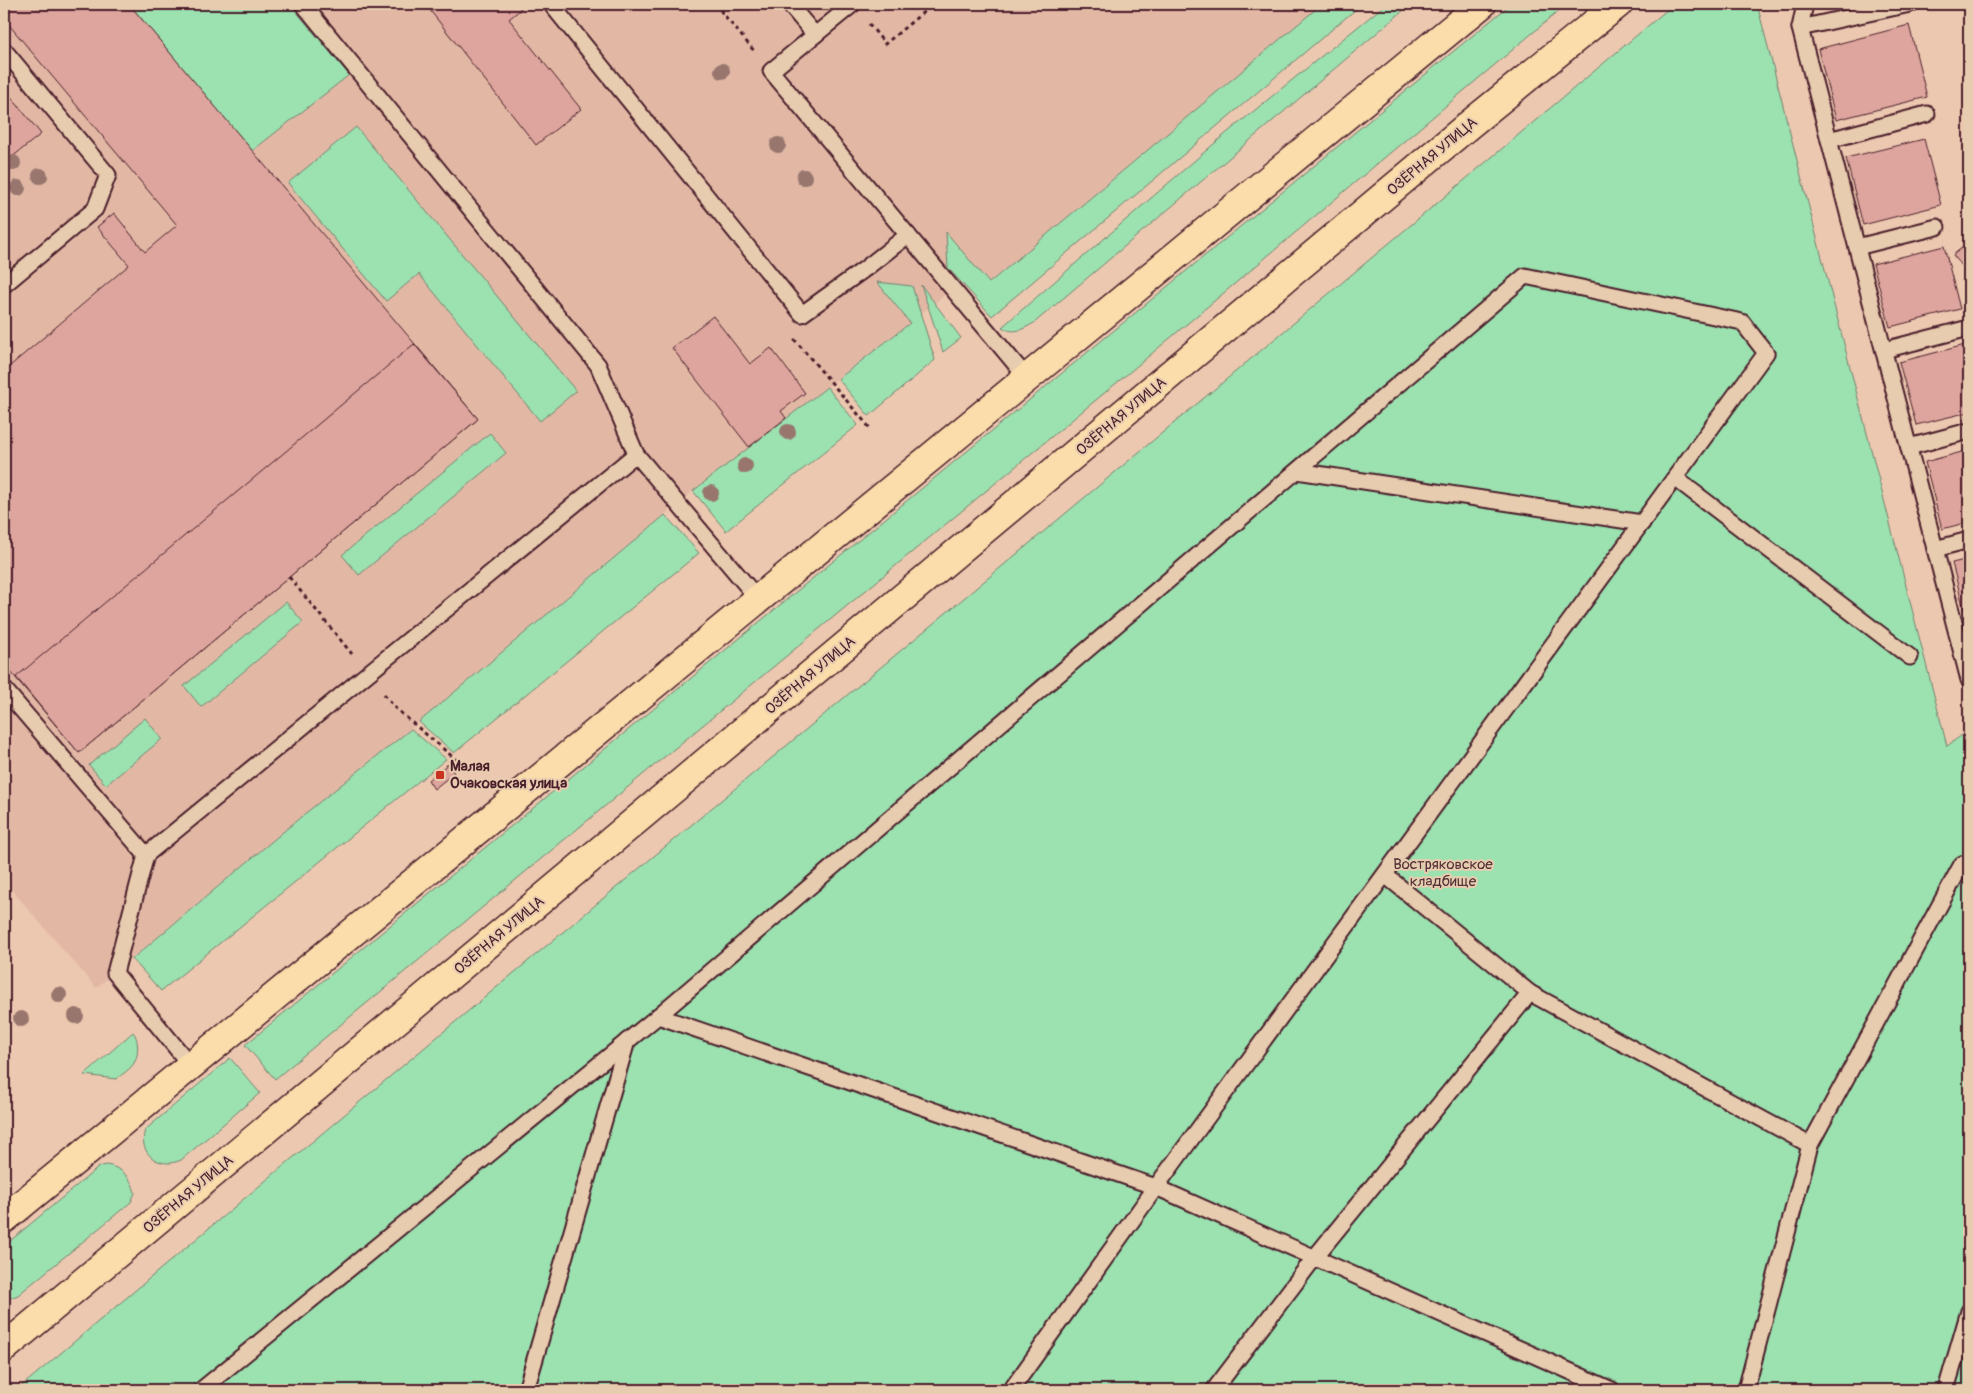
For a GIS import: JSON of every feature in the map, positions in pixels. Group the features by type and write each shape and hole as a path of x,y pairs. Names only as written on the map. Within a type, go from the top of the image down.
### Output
{"main road":[{"path":"4,1219 1482,4"},
{"name":"ОЗЁРНАЯ УЛИЦА","path":"4,1348 1470,124 1618,4"}],"lane":[{"path":"304,4 598,365 636,454 758,599"},
{"path":"551,4 802,314 908,235"},
{"path":"789,4 815,35"},
{"path":"853,4 771,71 1027,378"},
{"path":"1805,4 1800,28 1935,549 1965,649 1969,680"},
{"path":"1800,28 1910,4"},
{"path":"4,50 108,175 95,209 4,285"},
{"path":"1829,140 1927,114"},
{"path":"1857,247 1937,227"},
{"path":"207,1389 658,1016 1525,276 1742,322 1766,353 1156,1187 1011,1390"},
{"path":"1884,350 1969,328"},
{"path":"1909,447 1969,431"},
{"path":"191,1066 115,974 146,855 636,454"},
{"path":"1297,470 1642,523"},
{"path":"1675,478 1910,657"},
{"path":"1935,549 1969,540"},
{"path":"4,689 146,855"},
{"path":"1746,1390 1810,1145 1962,864"},
{"path":"1385,875 1530,993 1810,1145"},
{"path":"1214,1390 1315,1257 1530,993"},
{"path":"658,1016 1156,1187 1612,1390"},
{"path":"526,1390 627,1041"},
{"path":"1946,1390 1969,1311"}],"path":[{"path":"715,4 771,71"},
{"path":"853,4 885,44 934,4"},
{"path":"802,314 785,328 870,428"}],"shaded area":[{"path":"4,4 1322,4 989,283 977,270 693,491 419,722 302,816 96,988 4,881"}],"green space":[{"path":"129,4 290,4 349,75 252,151"},
{"path":"1322,4 1362,4 992,316 948,268 946,232 989,283"},
{"path":"1386,4 1411,4 1034,323 1014,331 1002,327 1223,136"},
{"path":"1511,4 1567,4 1131,371 275,1079 245,1045"},
{"name":"Востряковское кладбище","path":"1674,4 1757,4 1947,746 1969,730 1969,1390 17,1390 224,1216"},
{"path":"356,127 576,391 540,421 419,274 386,301 288,183"},
{"path":"877,282 912,286 935,360 869,416 838,379 910,323"},
{"path":"921,285 961,338 943,352"},
{"path":"827,387 858,425 726,531 693,491"},
{"path":"490,433 506,453 359,575 342,555"},
{"path":"665,515 699,553 454,753 419,722"},
{"path":"286,602 303,622 201,707 184,686"},
{"path":"145,718 162,739 106,785 89,765"},
{"path":"411,729 446,759 161,991 132,959 302,816"},
{"path":"133,1032 137,1043 136,1060 128,1070 116,1079 84,1075"},
{"path":"230,1058 260,1093 181,1160 165,1163 152,1158 144,1146 145,1130"},
{"path":"106,1165 116,1168 128,1178 135,1193 131,1202 18,1295 8,1299 4,1298 4,1246 99,1167"}],"building":[{"path":"4,4 129,4 478,419 79,753 4,664 4,371 129,265 97,227 114,213 145,252 177,225 4,19"},
{"path":"425,4 517,4 521,9 509,19 581,109 536,145"},
{"path":"1909,25 1927,97 1836,120 1818,49"},
{"path":"4,88 41,134 11,158 4,150"},
{"path":"1924,139 1941,205 1863,225 1846,158"},
{"path":"1969,242 1969,274 1953,255"},
{"path":"1944,246 1960,309 1890,327 1873,264"},
{"path":"713,316 750,364 771,348 805,393 781,411 786,418 749,447 672,348"},
{"path":"414,344 478,419 79,753 16,677"},
{"path":"1969,344 1969,412 1916,425 1899,362"},
{"path":"1969,450 1969,522 1942,529 1925,462"},
{"path":"1969,559 1969,629 1952,563"},
{"path":"448,764 454,773 434,789 428,780"}],"place":[{"name":"Малая Очаковская улица","path":"440,775"}]}
